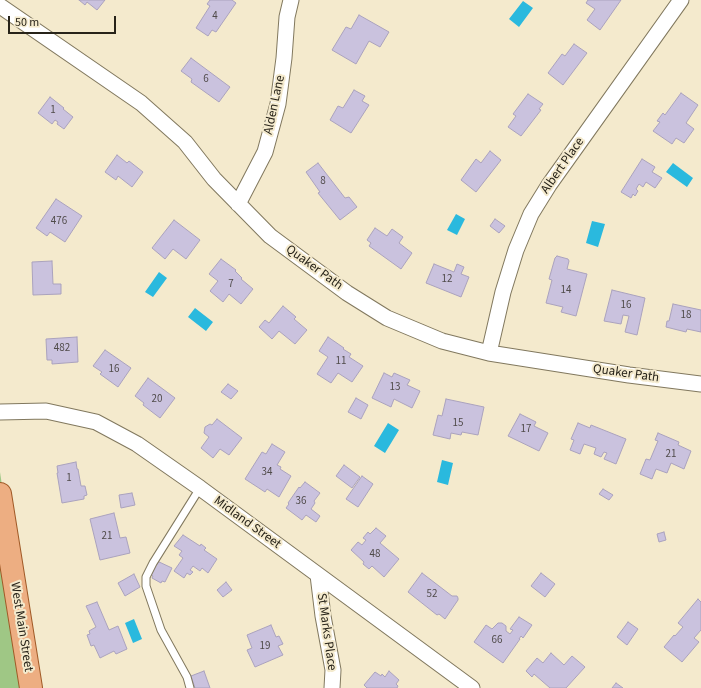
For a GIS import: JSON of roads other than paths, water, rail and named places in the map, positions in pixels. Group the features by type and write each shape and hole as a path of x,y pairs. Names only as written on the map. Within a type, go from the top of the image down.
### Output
{"main road":[{"name":"West Main Street","path":"0,494 31,688"}],"street":[{"name":"Alden Lane","path":"238,204 265,152 278,104 287,18 291,0"},
{"name":"Albert Place","path":"488,353 502,292 516,250 531,214 549,185 681,0"},
{"name":"Quaker Path","path":"0,6 141,103 185,142 214,179 270,236 347,293 387,318 442,341 488,353 629,375 701,384"},
{"name":"Midland Street","path":"0,412 46,411 96,422 137,444 200,488 472,688"},
{"name":"St Marks Place","path":"318,575 323,616 333,670 332,688"}],"lane":[{"path":"190,688 187,677 161,630 146,586 146,578 153,563 200,488"}],"water":[{"path":"523,1 533,8 519,27 509,19"},
{"path":"673,163 693,178 687,187 666,172"},
{"path":"456,214 465,219 457,235 447,230"},
{"path":"592,221 605,224 598,247 586,243"},
{"path":"159,272 167,278 153,297 145,292"},
{"path":"195,308 213,322 206,331 188,317"},
{"path":"388,423 399,430 385,453 374,446"},
{"path":"442,460 453,463 448,485 437,482"},
{"path":"134,619 142,639 133,643 125,623"}]}
